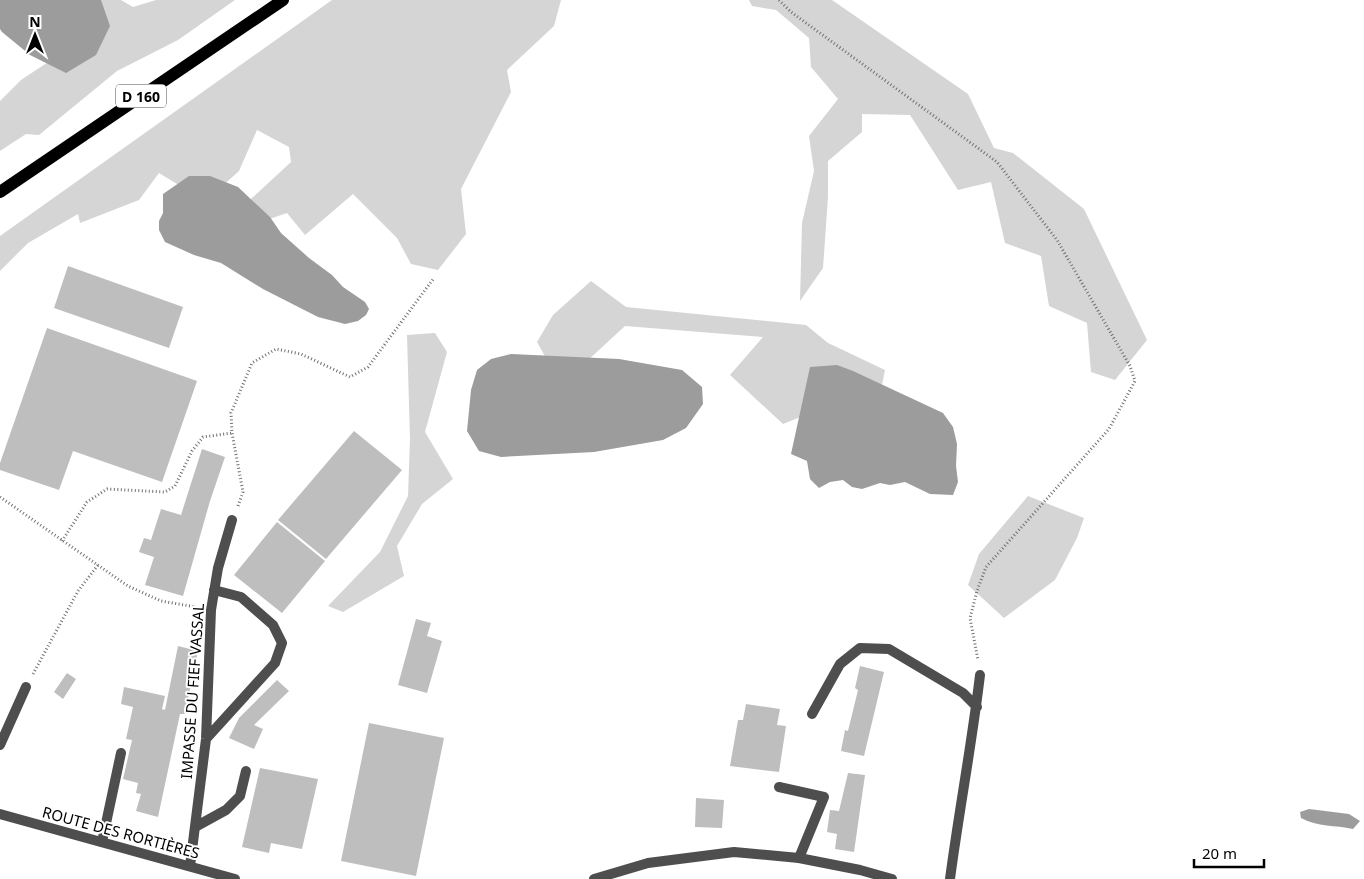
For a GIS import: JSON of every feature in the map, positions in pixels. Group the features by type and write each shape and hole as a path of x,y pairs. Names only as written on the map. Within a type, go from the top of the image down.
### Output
{"main road":[{"name":"D 160","path":"0,192 283,0"}],"street":[{"name":"IMPASSE DU FIEF VASSAL","path":"190,866 206,739 211,610 218,568 232,520"},
{"path":"206,739 275,663 282,643 273,624 241,597 214,590"},
{"path":"812,714 840,664 860,648 889,648 963,693 977,708"},
{"path":"950,879 957,824 977,708 980,675"},
{"path":"0,745 26,687"},
{"path":"102,842 121,753"},
{"path":"195,827 226,810 240,796 246,771"},
{"path":"779,787 824,797 799,858"},
{"name":"ROUTE DES RORTIÈRES","path":"0,814 190,866 209,876 235,879"},
{"path":"594,879 648,863 734,852 799,858 860,870 892,879"}],"path":[{"path":"779,0 791,12 997,162 1057,240 1130,366 1134,381 1109,429 986,567 970,618 980,675"},
{"path":"232,520 243,492 232,433 231,412 252,363 276,349 301,354 350,377 368,367 434,278"},
{"path":"62,541 87,502 107,489 165,492 175,486 192,451 203,436 232,433"},
{"path":"0,497 128,586 161,601 211,610"},
{"path":"26,687 78,591 98,565"}],"shaded area":[{"path":"0,0 101,0 110,26 96,55 66,73 30,55 2,32 0,29"},
{"path":"101,0 121,0 133,7 156,0 235,0 178,40 117,71 39,135 26,134 0,151 0,101 21,80 98,29"},
{"path":"332,0 561,0 554,26 507,70 511,92 461,189 466,234 438,270 411,264 397,238 353,194 305,235 287,213 246,227 239,210 291,162 289,147 257,130 239,171 220,188 182,187 159,173 139,200 80,223 78,214 28,243 0,271 0,236"},
{"path":"749,0 832,0 968,94 994,148 1013,153 1084,209 1147,340 1115,380 1091,372 1087,323 1049,306 1041,256 1005,243 991,182 958,190 910,115 862,114 862,132 828,161 828,197 823,268 800,301 802,223 814,171 809,136 838,99 811,67 809,38 776,10 752,6"},
{"path":"189,176 210,176 238,187 270,217 281,233 332,275 343,287 365,302 369,309 366,315 358,321 345,324 318,317 263,289 221,263 194,255 165,242 159,230 159,221 163,213 163,194"},
{"path":"591,281 626,307 806,325 828,343 885,370 880,395 815,411 783,424 730,375 763,337 625,326 561,385 537,342 553,315"},
{"path":"435,333 447,352 425,432 453,479 422,504 397,546 404,576 343,612 328,606 380,552 408,496 410,439 407,335"},
{"path":"511,354 619,359 682,370 702,387 703,404 686,428 663,440 594,452 501,457 479,451 467,431 471,390 477,370 491,359"},
{"path":"837,365 943,413 953,427 957,444 956,466 958,482 953,495 930,494 905,482 890,485 880,483 862,489 852,487 843,480 830,482 819,488 810,479 807,461 791,454 810,367"},
{"path":"1028,496 1084,518 1077,538 1055,580 1004,618 968,585 979,554"},
{"path":"1309,809 1349,814 1360,821 1353,829 1314,823 1301,818 1300,812"}],"building":[{"path":"68,266 183,307 169,348 54,308"},
{"path":"47,328 197,381 162,482 73,451 59,490 0,470 0,463"},
{"path":"354,431 402,470 326,559 278,520"},
{"path":"202,449 225,457 210,501 183,596 145,585 154,557 139,552 144,538 151,540 161,509 181,515"},
{"path":"277,522 325,561 282,613 234,575"},
{"path":"416,619 431,623 427,636 442,641 427,693 398,685"},
{"path":"178,646 198,651 185,714 180,714 158,817 136,811 141,794 136,793 138,783 123,779 132,740 126,739 133,707 121,704 124,687 165,696 162,709 165,710"},
{"path":"860,666 884,672 864,756 841,751 845,730 848,731 858,690 855,688"},
{"path":"67,673 76,679 63,699 54,692"},
{"path":"277,680 289,691 254,725 263,729 254,749 229,738 239,718"},
{"path":"746,704 780,709 777,725 786,726 779,772 730,766 738,720 743,720"},
{"path":"369,723 444,738 416,876 341,861"},
{"path":"260,768 318,779 302,849 271,843 269,853 242,847"},
{"path":"848,773 865,775 854,852 835,849 837,834 827,832 830,810 839,811"},
{"path":"696,798 724,800 722,828 695,827"}]}
